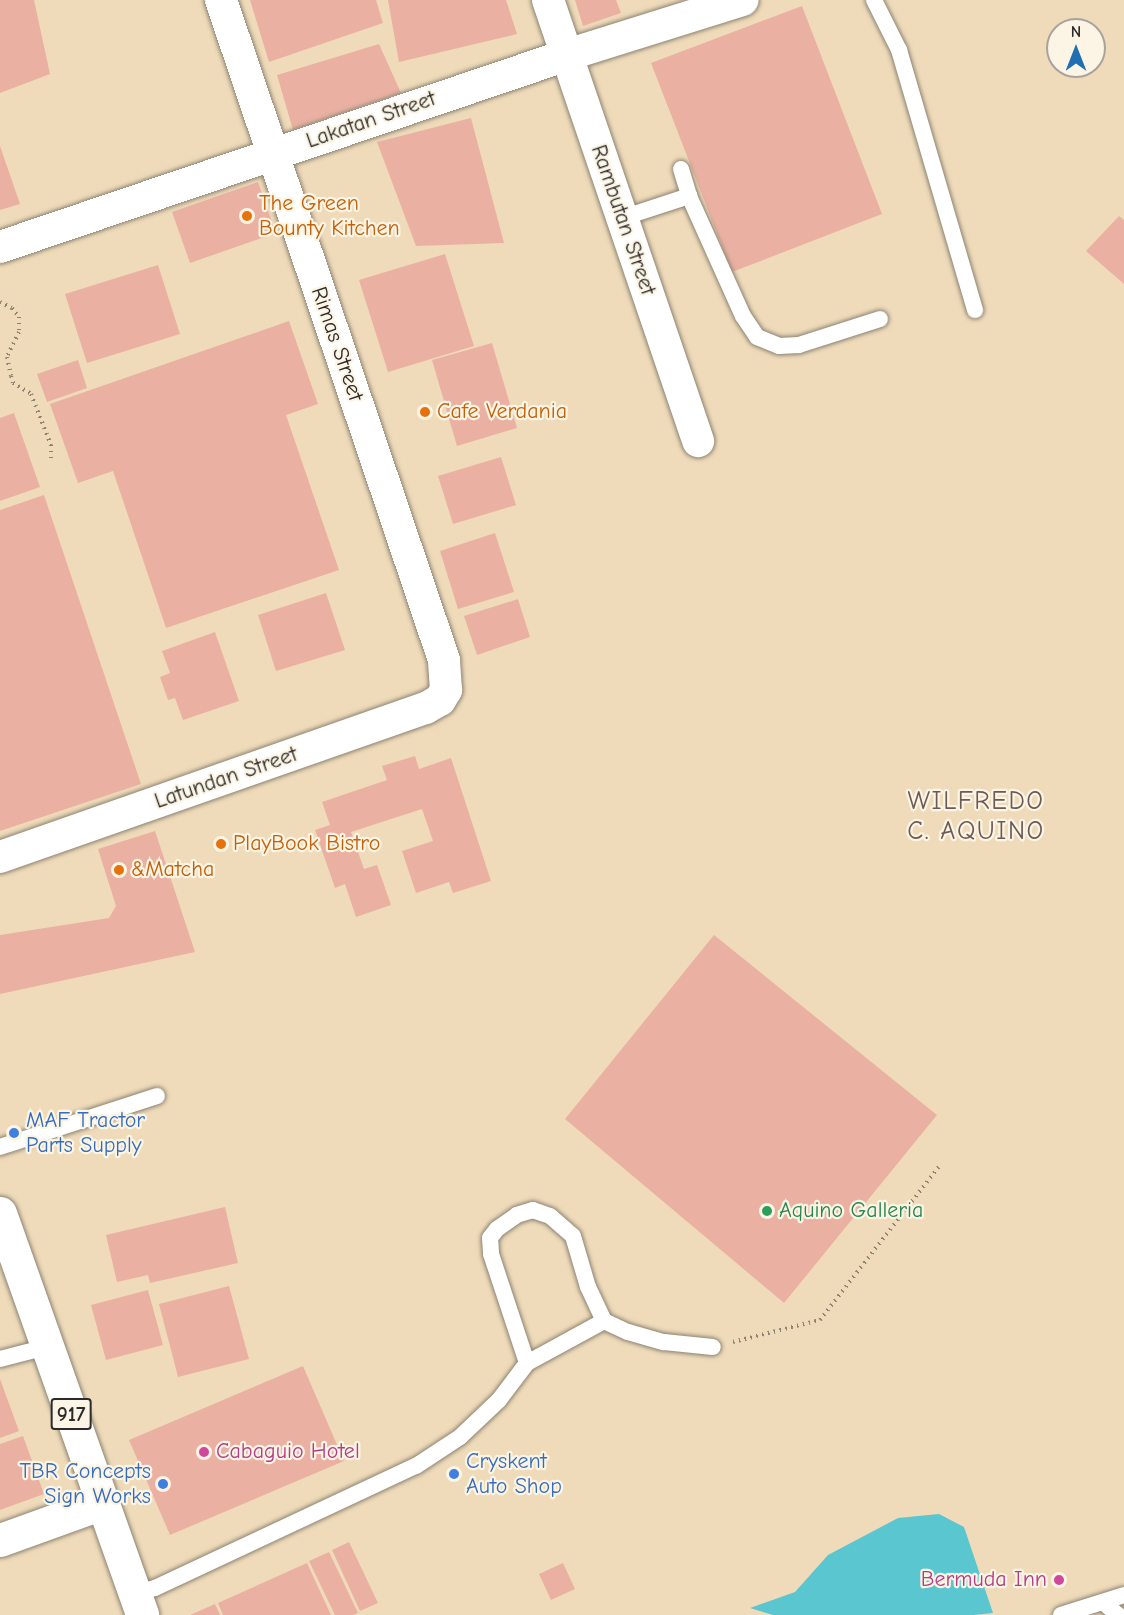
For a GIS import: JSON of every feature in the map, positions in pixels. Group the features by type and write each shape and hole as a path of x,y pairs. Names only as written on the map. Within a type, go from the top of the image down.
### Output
{"main road":[{"name":"917","path":"0,1213 138,1604"},
{"path":"0,1540 103,1503"}],"street":[{"name":"Rimas Street","path":"221,0 444,660 446,690"},
{"name":"Rambutan Street","path":"548,0 698,441"},
{"name":"Lakatan Street","path":"0,247 567,55 743,0"},
{"name":"Latundan Street","path":"0,857 426,708 440,700 446,690"}],"lane":[{"path":"874,0 899,50 975,310"},
{"path":"681,169 689,196 743,316 756,337 779,346 799,345 880,319"},
{"path":"622,218 689,196"},
{"path":"0,1147 157,1096"},
{"path":"527,1363 491,1254 490,1238 497,1228 517,1215 533,1210 550,1216 573,1236 588,1287 604,1321 628,1332 664,1342 713,1347"},
{"path":"138,1604 155,1588 416,1466 460,1437 499,1400 527,1363 604,1321"},
{"path":"0,1359 46,1347"},
{"path":"1061,1615 1124,1594"},
{"path":"1103,1602 1118,1615"}],"path":[{"path":"0,302 12,308 18,317 19,332 7,357 11,376 13,382 31,394 51,445 51,459"},
{"path":"713,1347 820,1320 941,1164"}],"water":[{"path":"939,1514 964,1527 993,1613 974,1615 773,1615 750,1608 795,1592 828,1555 898,1518"}],"building":[{"path":"0,0 34,0 50,74 0,93"},
{"path":"250,0 376,0 383,23 269,62"},
{"path":"388,0 506,0 517,34 399,62"},
{"path":"575,0 616,0 621,13 583,26"},
{"path":"802,6 882,214 732,272 651,63"},
{"path":"379,44 401,93 293,130 277,75"},
{"path":"471,118 504,243 416,246 377,142"},
{"path":"0,146 20,204 0,210"},
{"path":"258,182 276,233 190,263 172,212"},
{"path":"1119,216 1124,220 1124,284 1086,251"},
{"path":"445,254 474,346 388,372 359,280"},
{"path":"158,265 180,334 87,363 65,294"},
{"path":"289,321 318,404 286,415 339,570 166,628 113,471 78,483 50,404"},
{"path":"492,343 517,428 457,446 432,360"},
{"path":"78,360 87,388 47,402 37,374"},
{"path":"14,413 40,487 0,501 0,418"},
{"path":"501,457 516,505 453,524 438,476"},
{"path":"44,495 141,784 0,831 0,510"},
{"path":"495,533 514,592 458,609 440,551"},
{"path":"326,593 345,650 276,671 258,615"},
{"path":"518,599 530,637 477,655 464,616"},
{"path":"215,632 239,701 183,720 175,698 168,700 160,677 170,673 162,651"},
{"path":"415,756 419,769 451,758 491,881 453,893 449,882 416,893 402,851 433,841 422,809 351,832 364,869 377,865 391,905 356,917 345,884 335,888 315,830 330,825 322,802 387,780 382,766"},
{"path":"155,831 195,952 0,994 0,935 109,918 116,906 98,849"},
{"name":"Aquino Galleria","path":"714,935 937,1115 784,1303 565,1119"},
{"path":"225,1207 238,1263 150,1283 148,1275 117,1282 106,1235"},
{"path":"229,1286 249,1359 178,1377 159,1304"},
{"path":"148,1290 163,1345 106,1360 91,1305"},
{"path":"303,1366 344,1461 170,1535 129,1440"},
{"path":"0,1379 19,1431 0,1438"},
{"path":"23,1436 44,1494 0,1510 0,1444"},
{"path":"349,1542 378,1603 360,1611 332,1550"},
{"path":"329,1552 358,1613 335,1615 309,1561"},
{"path":"307,1563 331,1615 223,1615 218,1603"},
{"path":"563,1563 575,1589 551,1600 539,1574"},
{"path":"215,1604 220,1615 190,1615"}],"place":[{"name":"The Green Bounty Kitchen","path":"247,216"},
{"name":"Cafe Verdania","path":"425,412"},
{"name":"PlayBook Bistro","path":"221,844"},
{"name":"&Matcha","path":"119,870"},
{"name":"MAF Tractor Parts Supply","path":"14,1133"},
{"name":"Aquino Galleria","path":"767,1211"},
{"name":"Cabaguio Hotel","path":"204,1452"},
{"name":"Cryskent Auto Shop","path":"454,1474"},
{"name":"TBR Concepts Sign Works","path":"163,1484"},
{"name":"Bermuda Inn","path":"1059,1580"}],"district":[{"name":"WILFREDO C. AQUINO","path":"976,817"}]}
